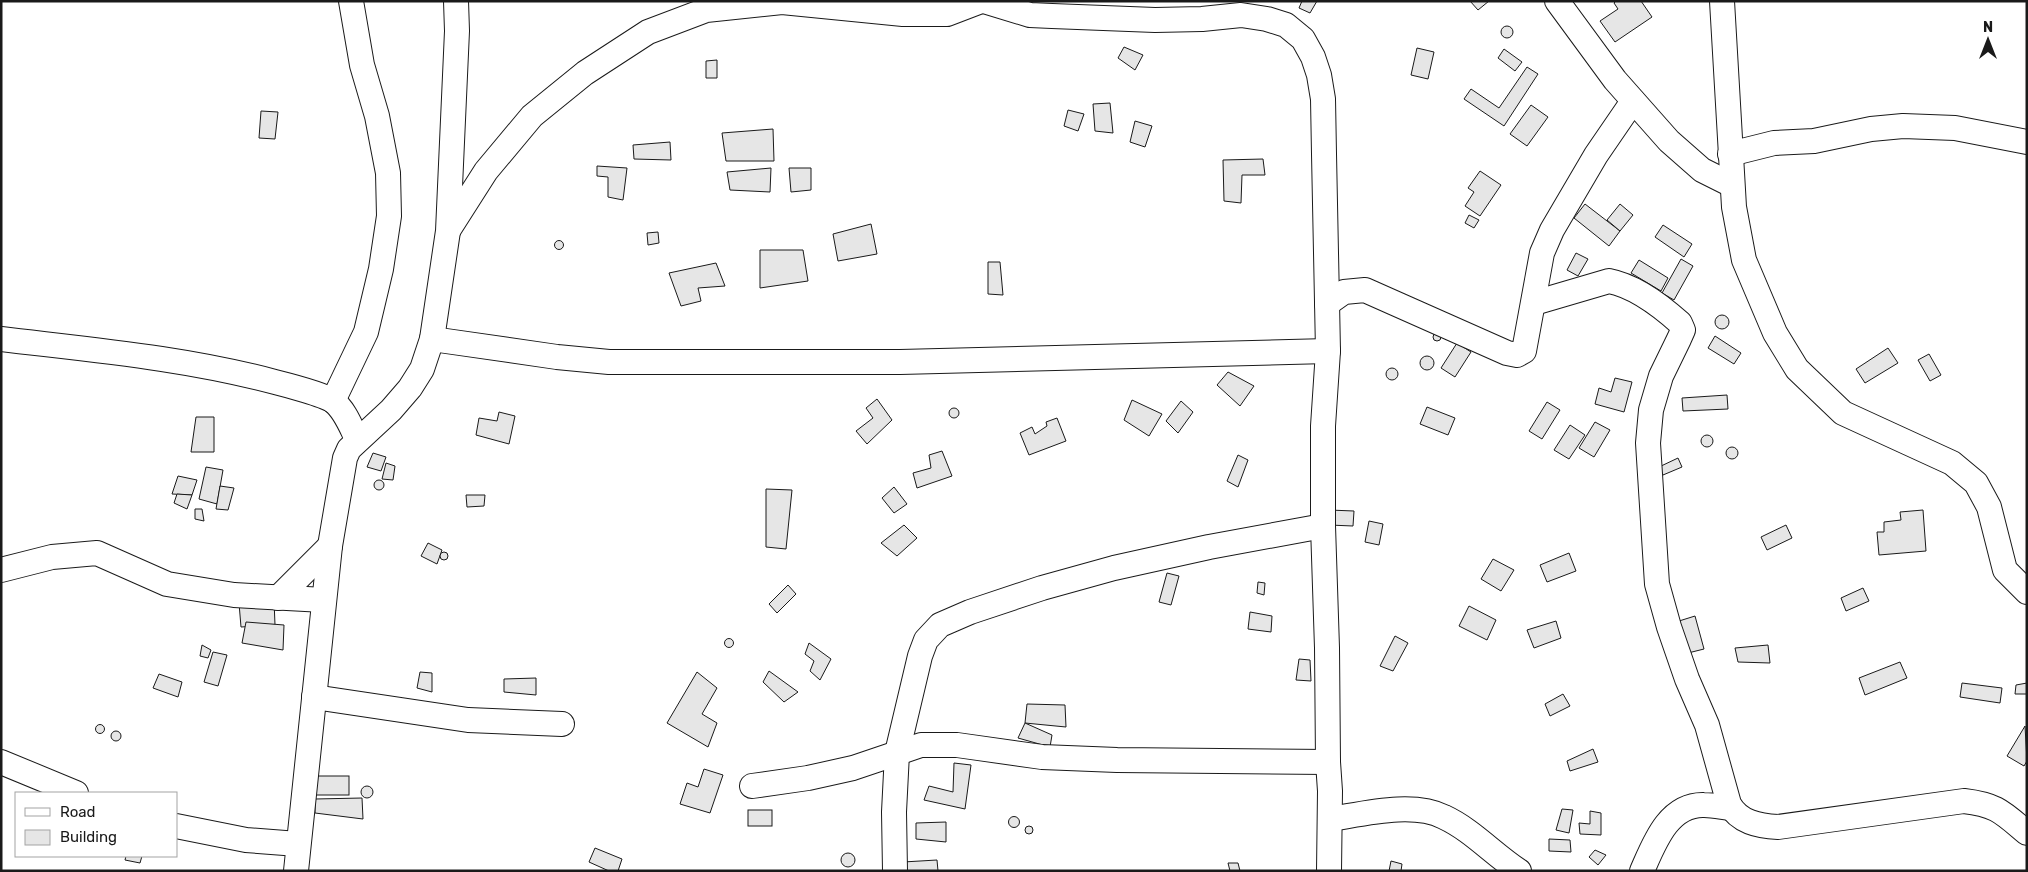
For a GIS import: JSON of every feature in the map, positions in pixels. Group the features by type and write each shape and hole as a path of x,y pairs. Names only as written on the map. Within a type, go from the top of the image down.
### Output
{"street":[{"path":"333,401 366,332 382,269 389,216 388,173 377,116 362,65 351,1"},
{"path":"296,871 330,546 345,458 348,448 391,410 410,388 422,369 432,339 448,231 457,32 456,1"},
{"path":"448,231 486,171 532,116 585,73 648,32 706,10 782,2 904,14 947,14 983,1 1030,15 1155,20 1202,19 1241,15 1266,18 1286,25 1303,39 1313,57 1319,75 1323,99 1328,351 1323,426 1322,526 1327,648 1329,871"},
{"path":"1557,1 1614,80 1675,147 1702,170 1732,185"},
{"path":"1722,1 1734,207 1744,260 1775,333 1798,369 1844,413 1952,462 1976,483 1989,507 2005,570 2027,592"},
{"path":"1327,304 1344,292 1365,290 1508,353 1517,355 1524,351 1542,253 1552,230 1596,155 1633,101"},
{"path":"1730,154 1774,143 1814,141 1871,129 1903,126 1955,128 2027,142"},
{"path":"1534,303 1609,281 1620,283 1637,292 1680,323 1682,330 1661,376 1651,410 1648,443 1657,584 1669,627 1687,679 1707,725 1734,813 1744,820 1767,827 1778,827 1964,801 1984,804 1999,810 2027,833"},
{"path":"1,339 191,363 281,383 333,401 347,418 357,439"},
{"path":"432,339 557,357 609,362 919,362 1328,351"},
{"path":"895,871 894,812 897,753 920,656 926,640 940,624 1042,588 1114,568 1208,547 1322,526"},
{"path":"278,598 330,546"},
{"path":"1,570 52,557 97,553 167,584 234,595 324,600"},
{"path":"314,697 468,720 562,724"},
{"path":"752,786 835,772 921,745 957,744 1042,757 1117,760 1328,762"},
{"path":"1,762 74,792"},
{"path":"1649,867 1662,829 1680,811 1704,805 1731,808"},
{"path":"1330,818 1382,811 1428,811 1444,816 1470,833 1519,871"},
{"path":"178,826 246,840 298,844"}],"building":[{"path":"1302,1 1317,1 1310,13 1299,8"},
{"path":"1470,1 1489,1 1478,10"},
{"path":"1616,1 1641,1 1652,17 1615,42 1600,21 1618,9 1614,3"},
{"path":"1505,26 1509,26 1513,32 1509,38 1505,38 1501,34 1501,30"},
{"path":"1124,47 1143,55 1135,70 1118,58"},
{"path":"1417,48 1434,52 1428,79 1411,75"},
{"path":"1504,49 1522,62 1515,71 1498,58"},
{"path":"717,60 717,78 706,78 706,61"},
{"path":"1527,67 1538,74 1504,126 1464,99 1471,89 1499,108"},
{"path":"1110,103 1113,133 1095,131 1093,104"},
{"path":"1531,105 1548,117 1527,146 1510,134"},
{"path":"1068,110 1084,114 1078,131 1064,126"},
{"path":"261,111 278,112 275,139 259,138"},
{"path":"1135,121 1152,126 1145,147 1130,142"},
{"path":"773,129 774,161 726,161 722,133"},
{"path":"670,142 671,160 634,159 633,145"},
{"path":"1263,159 1265,175 1242,175 1241,203 1224,201 1223,160"},
{"path":"597,166 627,168 623,200 608,197 608,177 597,176"},
{"path":"771,168 770,192 730,190 727,172"},
{"path":"789,168 811,168 811,190 791,192"},
{"path":"1480,171 1501,185 1480,216 1465,206 1474,192 1468,188"},
{"path":"1585,204 1620,231 1609,246 1574,218"},
{"path":"1620,204 1633,215 1620,231 1607,220"},
{"path":"1469,215 1479,220 1474,228 1465,223"},
{"path":"871,224 877,254 838,261 833,234"},
{"path":"1663,225 1692,244 1684,257 1655,237"},
{"path":"658,232 659,243 648,245 647,233"},
{"path":"559,241 563,245 559,249 555,245"},
{"path":"760,250 803,250 808,281 760,288"},
{"path":"1576,253 1588,259 1578,276 1567,270"},
{"path":"1681,259 1693,266 1674,300 1662,293"},
{"path":"1639,260 1668,278 1661,291 1631,273"},
{"path":"988,262 1000,262 1003,295 988,294"},
{"path":"716,263 725,286 698,288 701,301 681,306 669,273"},
{"path":"1722,315 1727,317 1729,322 1727,327 1722,329 1717,327 1715,322 1717,317"},
{"path":"1437,333 1441,337 1437,341 1433,337"},
{"path":"1715,336 1741,353 1734,364 1708,348"},
{"path":"1457,343 1471,352 1455,377 1441,368"},
{"path":"1888,348 1898,363 1865,383 1856,369"},
{"path":"1929,354 1941,375 1930,381 1918,360"},
{"path":"1424,356 1430,356 1434,363 1430,370 1424,370 1420,366 1420,360"},
{"path":"1390,368 1394,368 1398,374 1394,380 1390,380 1386,376 1386,372"},
{"path":"1228,372 1254,386 1240,406 1217,385"},
{"path":"1615,378 1632,382 1624,412 1595,404 1599,388 1611,392"},
{"path":"1727,395 1728,409 1683,411 1682,398"},
{"path":"877,399 892,420 867,444 856,431 873,418 866,408"},
{"path":"1132,400 1162,414 1149,436 1124,420"},
{"path":"1181,401 1193,412 1178,433 1166,421"},
{"path":"1547,402 1560,410 1542,439 1529,431"},
{"path":"1427,407 1455,418 1448,435 1420,424"},
{"path":"954,408 959,413 954,418 949,413"},
{"path":"499,412 515,416 509,444 476,435 479,418 497,421"},
{"path":"196,417 214,417 214,452 191,452"},
{"path":"1057,418 1066,441 1029,455 1020,433 1032,427 1035,434 1047,426 1046,422"},
{"path":"1595,422 1610,430 1594,457 1579,448"},
{"path":"1570,425 1585,435 1569,459 1554,450"},
{"path":"1707,435 1713,441 1707,447 1701,441"},
{"path":"1730,447 1734,447 1738,453 1734,459 1730,459 1726,455 1726,451"},
{"path":"942,451 952,476 917,488 913,473 931,468 929,455"},
{"path":"373,453 386,457 381,471 367,467"},
{"path":"1238,455 1248,460 1238,487 1227,481"},
{"path":"1678,458 1682,467 1663,475 1659,467"},
{"path":"386,463 395,466 393,480 382,479"},
{"path":"206,467 223,470 217,504 199,499"},
{"path":"178,476 197,480 192,495 172,494"},
{"path":"377,480 381,480 384,485 383,489 377,490 374,487 374,483"},
{"path":"220,486 234,488 228,510 216,509"},
{"path":"894,487 907,504 894,513 882,498"},
{"path":"766,489 792,490 786,549 766,547"},
{"path":"177,494 192,495 187,509 174,503"},
{"path":"466,495 485,495 484,506 467,507"},
{"path":"195,509 202,509 204,521 195,519"},
{"path":"1329,510 1354,511 1353,526 1329,525"},
{"path":"1923,510 1926,551 1879,555 1877,532 1884,532 1884,522 1901,520 1900,512"},
{"path":"1369,521 1383,524 1379,545 1365,542"},
{"path":"904,525 917,538 897,556 881,543"},
{"path":"1786,525 1792,538 1767,550 1761,537"},
{"path":"428,543 442,550 437,564 421,556"},
{"path":"444,552 448,556 444,560 440,556"},
{"path":"1569,553 1576,571 1547,582 1540,565"},
{"path":"1493,559 1514,570 1501,591 1481,579"},
{"path":"1167,573 1179,576 1171,605 1159,602"},
{"path":"1258,582 1265,583 1264,595 1257,593"},
{"path":"788,585 796,594 777,613 769,604"},
{"path":"1863,588 1869,601 1846,611 1841,598"},
{"path":"274,600 275,625 241,627 239,603"},
{"path":"1469,606 1496,620 1487,640 1459,626"},
{"path":"1250,612 1272,616 1271,632 1248,629"},
{"path":"1695,616 1704,649 1688,653 1679,621"},
{"path":"1556,621 1561,638 1534,648 1527,630"},
{"path":"246,622 284,625 283,650 242,643"},
{"path":"1395,636 1408,643 1393,671 1380,666"},
{"path":"729,639 733,643 729,647 725,643"},
{"path":"809,643 831,659 820,680 810,671 814,661 805,654"},
{"path":"202,645 211,650 208,658 200,656"},
{"path":"1768,645 1770,663 1738,662 1735,648"},
{"path":"213,652 227,655 218,686 204,682"},
{"path":"1299,659 1310,660 1311,681 1296,680"},
{"path":"1900,662 1907,678 1865,695 1859,678"},
{"path":"769,671 798,692 784,702 763,682"},
{"path":"420,672 432,673 432,692 417,688"},
{"path":"697,672 717,688 702,714 717,723 708,747 667,723"},
{"path":"159,674 182,682 178,697 153,688"},
{"path":"536,678 536,695 504,692 504,679"},
{"path":"1962,683 2002,688 2000,703 1960,697"},
{"path":"2027,683 2027,694 2015,694 2016,685"},
{"path":"1563,694 1570,706 1550,716 1545,704"},
{"path":"1027,704 1065,705 1066,727 1025,723"},
{"path":"1025,723 1052,735 1050,747 1018,738"},
{"path":"100,724 105,729 100,734 95,729"},
{"path":"2025,726 2027,761 2024,766 2007,756"},
{"path":"116,731 121,736 116,741 111,736"},
{"path":"1593,749 1598,762 1570,771 1567,761"},
{"path":"954,763 971,765 965,809 924,800 929,786 953,792"},
{"path":"704,769 723,775 710,813 680,804 687,783 698,787"},
{"path":"309,776 349,776 349,795 309,795"},
{"path":"365,786 369,786 373,792 369,798 365,798 361,794 361,790"},
{"path":"362,798 363,819 315,813 315,799"},
{"path":"1562,809 1573,810 1569,833 1556,830"},
{"path":"748,810 772,810 772,826 748,826"},
{"path":"1590,811 1601,813 1601,835 1580,834 1579,823 1590,824"},
{"path":"1014,816 1020,822 1014,828 1008,822"},
{"path":"946,822 946,842 916,839 916,823"},
{"path":"1029,826 1033,830 1029,834 1025,830"},
{"path":"1549,839 1570,840 1571,852 1549,851"},
{"path":"595,848 622,859 618,871 609,871 589,862"},
{"path":"1595,850 1606,855 1598,865 1589,857"},
{"path":"848,853 853,855 855,860 853,865 848,867 843,865 841,860 843,855"},
{"path":"126,857 142,857 140,863 125,860"},
{"path":"937,860 938,871 903,871 903,862"},
{"path":"1391,861 1402,864 1401,871 1389,871"},
{"path":"1228,863 1238,863 1240,871 1230,871"}]}
